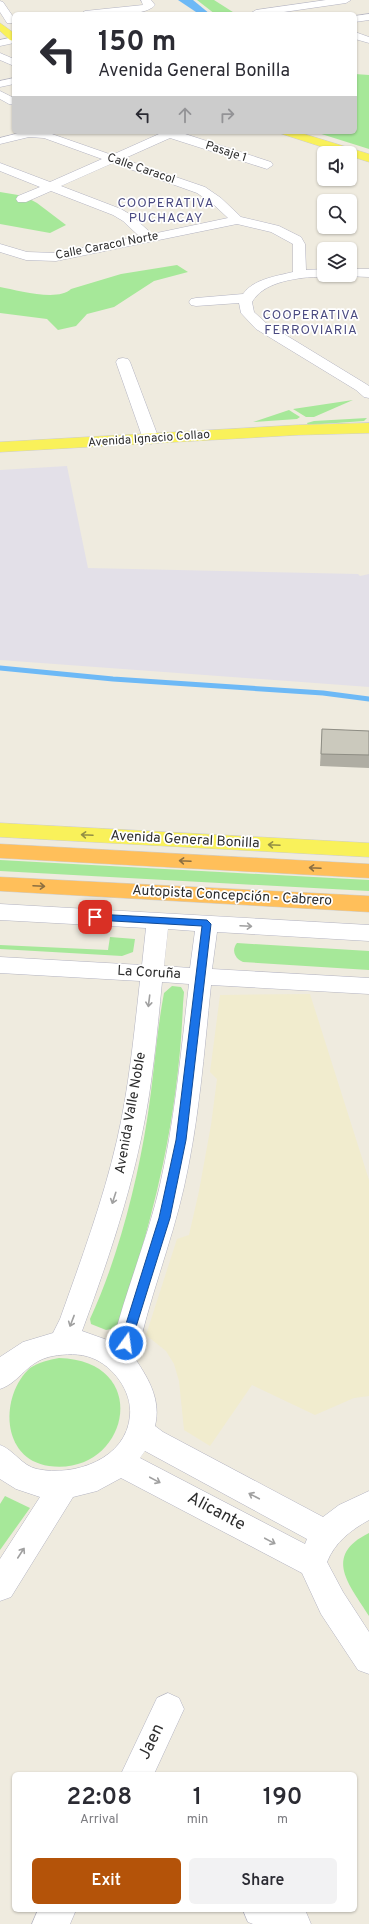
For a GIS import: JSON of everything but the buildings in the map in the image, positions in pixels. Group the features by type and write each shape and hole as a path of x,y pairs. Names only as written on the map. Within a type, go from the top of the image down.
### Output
{"highway":[{"path":"0,851 369,871"},
{"name":"Autopista Concepción - Cabrero","path":"0,884 369,904"}],"main road":[{"path":"0,26 12,37"},
{"path":"292,134 369,158"},
{"name":"Avenida Ignacio Collao","path":"298,430 369,422"},
{"name":"Avenida Ignacio Collao","path":"0,447 298,430 369,428"},
{"name":"Avenida General Bonilla","path":"0,830 369,850"}],"street":[{"path":"261,12 307,3 346,0"},
{"path":"82,12 148,3"},
{"path":"307,3 321,12"},
{"path":"0,4 12,20"},
{"path":"357,19 369,17"},
{"path":"0,22 12,21"},
{"path":"0,43 12,40"},
{"path":"0,56 12,62"},
{"path":"0,84 12,81"},
{"path":"0,94 12,101"},
{"name":"Calle Caracol","path":"0,141 36,134 45,135 207,193 237,220"},
{"path":"22,199 166,134"},
{"name":"Pasaje 1","path":"171,134 267,165"},
{"path":"0,167 117,212 127,218 150,238"},
{"name":"Calle Caracol Norte","path":"0,248 26,256 49,258 237,220 275,229 296,240 299,244 300,274"},
{"path":"317,273 300,274 269,282 256,289 247,298 245,302 246,311 255,322 361,387 369,394"},
{"path":"357,273 369,273"},
{"path":"196,302 247,298"},
{"path":"123,362 151,438"},
{"path":"0,912 369,933"},
{"name":"Avenida Valle Noble","path":"61,1343 68,1332 73,1319 118,1187 136,1106 158,921"},
{"path":"122,1363 129,1328 165,1218 175,1170 186,1103 207,924"},
{"name":"La Coruña","path":"0,965 369,986"},
{"path":"0,1377 6,1369 22,1356 41,1347 61,1343 78,1343 109,1353 122,1363 132,1374 138,1387 142,1402 140,1432 132,1449 120,1463 103,1475 84,1483 63,1487 29,1481 1,1465"},
{"path":"140,1432 153,1441 326,1534"},
{"name":"Alicante","path":"120,1463 140,1472 312,1563"},
{"path":"0,1586 63,1487"},
{"path":"369,1505 343,1520 326,1534 317,1548 312,1563 332,1603 369,1659"},
{"name":"Jaen","path":"138,1772 168,1709"},
{"path":"49,1924 58,1912"},
{"path":"265,1912 294,1924"}],"shaded area":[{"path":"67,466 88,568 358,574 360,576 369,574 369,687 0,660 0,470"},
{"path":"310,994 369,1180 369,1396 354,1398 315,1415 252,1385 210,1446 184,1430 179,1381 174,1364 166,1351 146,1335 177,1239 189,1235 199,1191 211,1125 217,1079 210,1072 220,995"}],"green space":[{"path":"197,0 214,0 233,12 212,12"},
{"path":"357,74 369,75 369,149 321,134 357,134"},
{"path":"0,192 24,196 37,203 66,225 50,233 0,224"},
{"path":"177,265 188,272 154,281 114,307 87,314 76,326 58,330 47,319 0,313 0,287 37,294 57,295 65,293 71,289 121,274"},
{"path":"353,400 314,417 306,417 293,409"},
{"path":"289,410 300,417 297,419 253,422"},
{"path":"367,418 364,421 308,425 307,423 314,421"},
{"path":"0,860 369,880 369,891 0,871"},
{"path":"110,937 135,939 133,952 122,956 0,949 0,945 108,950"},
{"path":"237,943 369,951 369,970 243,962 236,957 234,951"},
{"path":"172,986 181,987 184,992 179,1064 167,1144 149,1222 121,1319 116,1328 106,1330 91,1324 90,1319 109,1272 132,1196 147,1120 164,993"},
{"path":"59,1358 89,1364 109,1378 119,1396 120,1417 112,1437 97,1454 76,1465 49,1466 33,1461 21,1452 14,1439 10,1424 10,1409 13,1394 20,1380 30,1368 48,1360"},
{"path":"5,1496 30,1508 0,1550 0,1504"},
{"path":"369,1533 369,1616 348,1582 344,1572 343,1561 346,1551 355,1542"}],"water":[{"path":"178,0 193,0 208,12 196,12"}],"waterway":[{"path":"0,668 113,679 323,693 369,699"}],"district":[{"name":"COOPERATIVA PUCHACAY","path":"166,212"},
{"name":"COOPERATIVA FERROVIARIA","path":"311,324"}],"route":[{"path":"95,917 207,924 181,1140 165,1218 129,1328 126,1343"}]}
